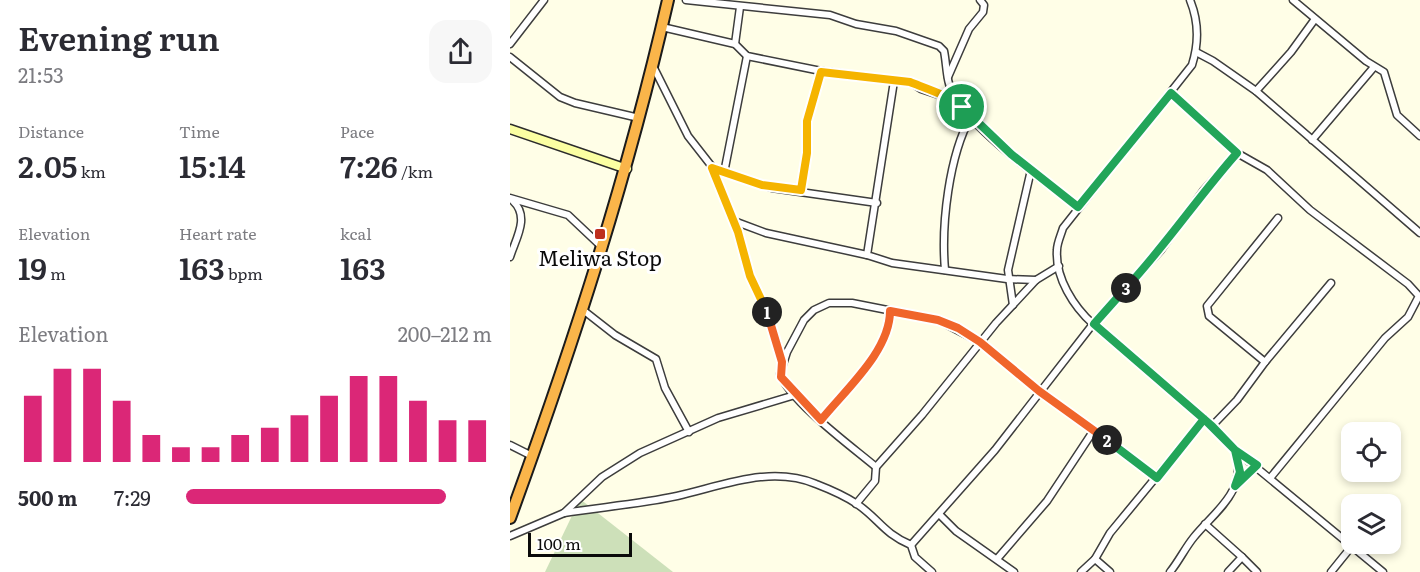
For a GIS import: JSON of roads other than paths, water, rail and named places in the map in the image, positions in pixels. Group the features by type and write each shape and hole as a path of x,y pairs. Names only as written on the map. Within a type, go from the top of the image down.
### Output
{"highway":[{"path":"510,518 604,248 627,169 668,0"}],"street":[{"path":"510,44 544,0"},
{"path":"686,0 831,15 856,24 896,31 939,46 944,51 948,78 957,101 1031,170 1078,207"},
{"path":"948,78 969,29 983,12 984,5 980,0"},
{"path":"1190,0 1196,15 1196,52 1192,66 1063,228 1057,250 1059,266 1078,310 1212,426 1235,450 1257,465 1341,537"},
{"path":"1293,0 1374,67 1384,72 1396,115 1420,136"},
{"path":"735,44 740,7"},
{"path":"1256,92 1291,52 1315,19"},
{"path":"662,27 735,44 747,56 821,72 910,82 921,89 957,101"},
{"path":"1196,52 1213,61 1256,92 1420,232"},
{"path":"724,173 747,56"},
{"path":"510,57 560,97 575,103 640,118"},
{"path":"653,66 688,136 712,168 734,221 750,276 769,316 782,362 781,377 795,395 821,420 876,467"},
{"path":"1312,140 1374,67"},
{"path":"801,190 807,153 807,121 821,72"},
{"path":"867,255 877,203 894,81"},
{"path":"1171,93 1237,153 1267,170 1310,210 1420,295 1408,317 1384,338 1271,477"},
{"path":"945,270 942,242 951,179 964,128 971,116"},
{"path":"510,129 627,169"},
{"path":"911,545 995,450 1039,391 1094,324 1161,250 1203,191 1237,153"},
{"path":"712,168 772,188 801,190 877,203"},
{"path":"1013,305 1007,279 1031,170"},
{"path":"510,198 568,215 604,248"},
{"path":"510,198 521,211 522,218 510,257"},
{"path":"1264,362 1209,316 1207,306 1278,218"},
{"path":"734,221 766,233 867,255 892,263 1007,279 1035,280"},
{"path":"856,504 875,481 876,467 922,415 980,342 1035,280 1059,266"},
{"path":"1212,426 1237,400 1264,362 1331,283"},
{"path":"782,362 804,320 820,306 838,303 938,320 980,342 1039,391 1157,478"},
{"path":"583,310 615,335 656,359 665,388 689,432"},
{"path":"821,420 881,348 890,326 890,311"},
{"path":"564,513 618,465 724,416 795,395"},
{"path":"1081,572 1095,559 1110,533 1204,419"},
{"path":"997,560 1047,501 1094,430"},
{"path":"510,445 532,456"},
{"path":"1170,572 1205,524 1226,502 1235,486 1240,472 1235,450"},
{"path":"1235,486 1257,465"},
{"path":"510,536 564,513 626,506 678,496 718,484 762,477 789,477 815,483 856,504 892,537 911,545 915,557 932,572"},
{"path":"939,514 956,531 1014,572"},
{"path":"1205,524 1257,572"},
{"path":"1331,572 1346,554"},
{"path":"1362,554 1383,572"},
{"path":"1228,572 1242,557"},
{"path":"1095,559 1110,572"}],"place":[{"name":"Meliwa Stop","path":"600,234"}]}
